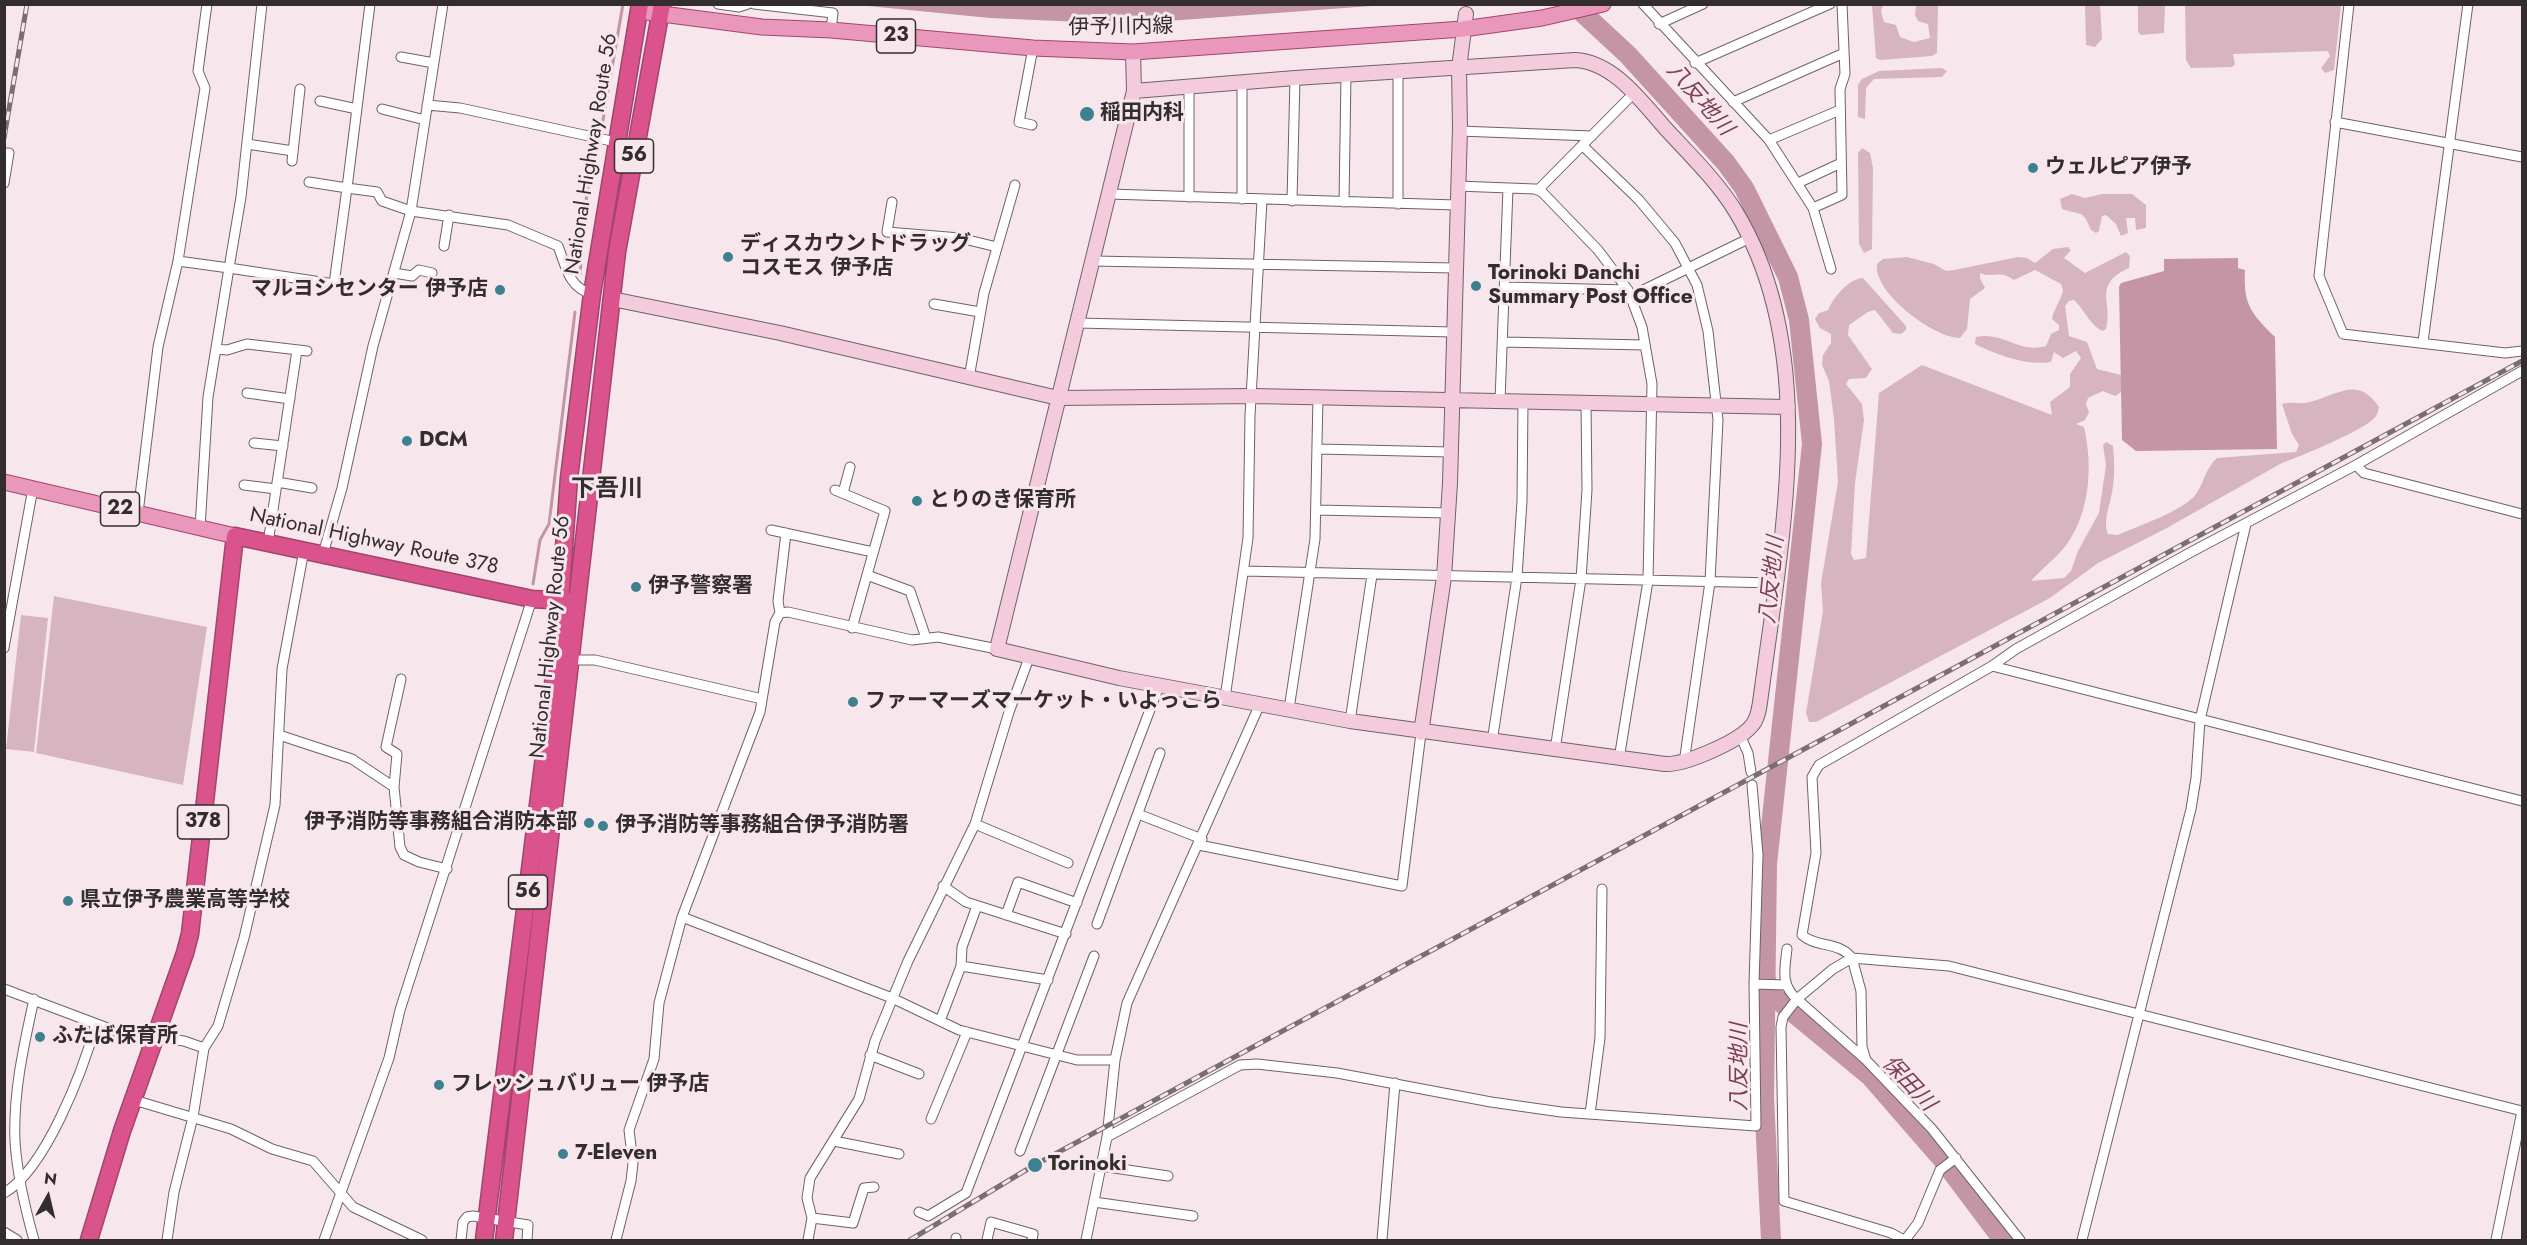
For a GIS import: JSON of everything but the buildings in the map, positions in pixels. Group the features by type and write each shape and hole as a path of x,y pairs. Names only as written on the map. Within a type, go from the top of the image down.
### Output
{"highway":[{"name":"National Highway Route 56","path":"504,1240 564,660 558,600 569,478 592,294 639,8"},
{"name":"National Highway Route 56","path":"484,1240 564,660 578,601 612,299 644,92 661,9"},
{"path":"592,294 612,299"},
{"name":"National Highway Route 378","path":"89,1240 122,1131 190,934 235,536 532,598 578,601"}],"main road":[{"name":"伊予川内線","path":"639,8 661,9 762,27 831,30 1033,48 1132,52 1463,30 1542,18 1601,5"},
{"name":"22","path":"4,482 235,536"}],"street":[{"path":"138,513 158,347 178,261 205,88 198,71 207,4"},
{"path":"200,528 208,397 247,144 262,4"},
{"path":"178,261 334,284 369,4"},
{"path":"323,554 342,488 373,346 411,211 443,4"},
{"path":"718,4 739,7 748,4"},
{"path":"754,4 833,14 831,30"},
{"path":"1643,4 1695,63 1769,140 1813,208 1832,269"},
{"path":"1659,24 1703,4"},
{"path":"1695,63 1830,4"},
{"path":"1813,208 1842,195 1840,89 1845,74 1842,4"},
{"path":"2349,4 2319,281 2343,334 2505,353 2523,351"},
{"path":"2423,342 2468,4"},
{"path":"1138,814 1201,842 1402,886 1444,577 1460,131 1459,68 1467,9"},
{"path":"1032,125 1019,122 1033,48"},
{"path":"997,649 1134,91 1132,52"},
{"path":"1733,102 1844,53"},
{"path":"401,57 434,63"},
{"path":"780,613 788,612 912,640 938,637 1159,686 1350,721 1421,733 1619,759 1665,764 1684,763 1750,728 1758,716 1788,473 1788,407 1772,295 1750,238 1736,212 1709,175 1633,94 1614,75 1589,61 1295,78 1134,91"},
{"path":"1398,72 1398,204"},
{"path":"1344,202 1346,75"},
{"path":"1293,201 1295,78"},
{"path":"1242,82 1242,199"},
{"path":"1189,87 1189,197"},
{"path":"247,144 292,156 296,94"},
{"path":"1538,190 1633,94"},
{"path":"320,102 357,108"},
{"path":"428,105 460,108 616,142"},
{"path":"382,109 425,120"},
{"path":"1769,140 1840,110"},
{"path":"2335,122 2523,157"},
{"path":"1460,131 1592,136"},
{"path":"1582,145 1662,226 1688,267 1704,306 1717,406 1710,582 1684,763"},
{"path":"4,153 9,153 4,183"},
{"path":"1798,183 1842,163"},
{"path":"309,182 377,192 382,201 411,211 508,225 558,246 574,285 581,291 592,294"},
{"path":"969,378 980,312 1015,185"},
{"path":"1457,186 1538,190 1598,250 1630,293 1642,327 1653,403 1648,581 1619,759"},
{"path":"1500,401 1508,188"},
{"path":"1109,194 1456,205"},
{"path":"1225,698 1248,538 1250,417 1253,396 1262,200"},
{"path":"892,202 887,232 960,238 997,246"},
{"path":"444,246 449,215"},
{"path":"1505,287 1630,293 1750,238"},
{"path":"1093,261 1455,268"},
{"path":"394,273 412,276 419,270 432,273"},
{"path":"612,299 780,333 1058,398 1253,396 1788,407"},
{"path":"934,304 980,312"},
{"path":"1078,323 1453,332"},
{"path":"1503,342 1645,345"},
{"path":"216,349 227,350 247,344 302,350 290,399 268,543"},
{"path":"1866,1060 1862,1047 1861,991 1852,958 1840,948 1807,939 1802,935 1816,853 1814,770 1992,666 2016,649 2356,465 2523,371"},
{"path":"247,393 290,399"},
{"path":"1289,710 1310,573 1317,510 1318,397"},
{"path":"1492,742 1517,577 1522,501 1523,402"},
{"path":"1555,750 1581,579 1587,490 1587,403"},
{"path":"254,443 282,446"},
{"path":"1318,449 1450,452"},
{"path":"2356,465 2364,473 2523,513"},
{"path":"850,467 839,491 885,511 852,628"},
{"path":"244,485 312,488"},
{"path":"4,648 8,611 33,488"},
{"path":"1317,510 1448,513"},
{"path":"2082,1240 2191,809 2196,778 2200,720 2246,524"},
{"path":"771,530 873,552"},
{"path":"616,1240 631,1181 633,1163 629,1130 654,1059 660,1003 682,917 756,722 762,699 775,622 780,613 778,601 786,533"},
{"path":"167,1240 177,1177 193,1117 204,1048 218,1026 244,938 275,806 282,669 304,550"},
{"path":"1245,571 1775,583"},
{"path":"867,574 910,591 926,638"},
{"path":"1350,721 1372,575"},
{"path":"324,1240 389,1058 400,1010 532,598"},
{"path":"807,1240 812,1218 807,1198 810,1178 859,1099 870,1055 892,998 943,886 975,824 1009,712 1029,658"},
{"path":"564,660 595,660 762,699"},
{"path":"1992,666 2523,801"},
{"path":"402,679 386,747 397,754 394,787 400,847 404,855 419,862 447,869"},
{"path":"919,1212 928,1216 966,1193 1159,686"},
{"path":"1086,1240 1107,1137 1115,1060 1127,1003 1201,842 1260,704"},
{"path":"279,735 352,759 394,787"},
{"path":"1740,735 1748,753 1751,772"},
{"path":"1097,924 1160,753"},
{"path":"1107,1137 1240,1065 1257,1064 1395,1083 1491,1102 1590,1114 1756,1126 1758,855 1752,785"},
{"path":"975,824 1068,863"},
{"path":"1006,915 1018,882 1077,903"},
{"path":"943,886 977,906 1066,934"},
{"path":"1590,1114 1600,1038 1602,889"},
{"path":"940,1021 961,966 962,947 977,906"},
{"path":"682,917 892,998 967,1032 1077,1060 1115,1060"},
{"path":"1787,949 1785,985 1789,992 1866,1060 1932,1129 1950,1162 2020,1240"},
{"path":"1020,1151 1094,956"},
{"path":"1950,1162 1918,1223 1904,1240 1891,1233 1784,1201 1781,1027 1783,1017 1797,999 1833,969 1852,958 1949,966 2522,1111 2496,1240"},
{"path":"961,966 1048,980"},
{"path":"1756,984 1785,985"},
{"path":"4,989 118,1032 198,1043 204,1048"},
{"path":"34,999 20,1065 15,1140 20,1180 34,1240"},
{"path":"4,1193 20,1180 63,1112 82,1073 96,1024"},
{"path":"931,1119 967,1032"},
{"path":"870,1055 919,1074"},
{"path":"1382,1240 1395,1083"},
{"path":"134,1100 231,1129 272,1149 314,1161 353,1208 422,1240"},
{"path":"834,1140 899,1154"},
{"path":"1101,1166 1168,1176"},
{"path":"812,1218 853,1223 864,1188 874,1187"},
{"path":"1094,1202 1193,1216"},
{"path":"461,1240 467,1217 487,1217 528,1225 527,1240"},
{"path":"987,1240 991,1222 1033,1234 1032,1240"}],"shaded area":[{"path":"858,5 1385,5 1127,24 990,18"},
{"path":"1872,5 1883,5 1881,11 1884,22 1896,25 1900,37 1914,42 1930,38 1928,24 1918,21 1915,15 1916,5 1938,5 1937,53 1932,56 1880,60 1876,58"},
{"path":"2085,5 2100,5 2102,39 2095,47 2086,45"},
{"path":"2138,5 2165,5 2164,33 2141,35 2138,32"},
{"path":"2185,5 2341,5 2334,70 2325,73 2321,68 2330,56 2328,51 2233,54 2235,64 2232,67 2191,68 2186,60"},
{"path":"1942,68 1947,71 1942,77 1874,79 1866,88 1865,119 1858,117 1858,85 1862,79 1879,71"},
{"path":"1862,148 1870,153 1873,168 1872,249 1864,253 1859,244 1858,153"},
{"path":"2072,194 2085,198 2102,194 2132,194 2146,205 2146,228 2136,230 2135,218 2126,218 2128,233 2121,236 2116,224 2106,215 2102,216 2099,231 2096,233 2091,230 2081,214 2062,209 2060,199"},
{"path":"2068,247 2071,250 2064,258 2085,273 2126,252 2130,256 2129,268 2117,274 2107,288 2106,329 2102,331 2094,325 2074,300 2069,301 2065,306 2069,336 2087,342 2097,369 2121,375 2121,392 2115,396 2103,391 2088,398 2086,404 2089,412 2085,420 2076,424 2084,427 2089,472 2081,518 2067,544 2031,581 2064,578 2071,571 2078,551 2099,513 2106,465 2103,445 2106,442 2113,446 2114,481 2106,529 2108,534 2118,535 2172,512 2190,500 2196,494 2210,466 2217,458 2296,452 2299,445 2292,434 2282,404 2306,403 2338,392 2355,390 2371,397 2379,407 2377,415 2370,422 2347,435 2282,463 2165,529 2098,563 2050,598 1816,722 1809,722 1806,713 1823,611 1821,583 1838,482 1829,381 1822,365 1823,355 1831,343 1831,334 1820,328 1815,319 1819,313 1828,310 1847,285 1863,278 1906,326 1906,330 1901,334 1893,333 1875,310 1849,325 1848,335 1872,369 1866,378 1849,379 1846,384 1862,404 1864,420 1855,483 1851,554 1854,560 1866,558 1879,393 1922,365 2052,415 2050,402 2070,387 2070,374 2081,358 2076,351 2063,358 2054,352 2051,362 2022,361 2002,356 1975,344 1976,337 1986,336 2036,348 2046,346 2051,334 2059,330 2059,325 2052,319 2062,294 2061,284 2035,270 2014,280 2004,275 1980,273 1985,288 1970,299 1967,329 1960,338 1936,331 1907,312 1885,288 1878,276 1877,264 1883,259 1907,257 1934,264 1946,271 2018,257 2027,258 2035,263 2053,249"},
{"path":"2238,258 2238,268 2245,270 2245,292 2250,308 2275,337 2277,449 2136,451 2122,440 2119,287 2121,283 2164,271 2164,259"},
{"path":"54,596 207,627 183,785 36,753"},
{"path":"21,615 48,618 34,752 6,749"}],"waterway":[{"path":"580,274 587,191 598,149 623,4"},
{"name":"八反地川","path":"1573,4 1628,55 1726,163 1744,188 1788,277 1799,320 1812,444 1767,864 1764,1098 1771,1240"},
{"path":"533,584 540,540 549,524 575,312"},
{"name":"保田川","path":"1766,980 1772,995 1870,1076 1943,1160 2003,1240"}],"railway":[{"path":"4,138 27,4"},
{"path":"910,1240 1031,1167 2522,361"}],"place":[{"name":"稲田内科","path":"1087,114"},
{"name":"ウェルピア伊予","path":"2033,168"},
{"name":"ディスカウントドラッグ コスモス 伊予店","path":"728,257"},
{"name":"Torinoki Danchi Summary Post Office","path":"1476,286"},
{"name":"マルヨシセンター 伊予店","path":"500,290"},
{"name":"DCM","path":"407,441"},
{"name":"とりのき保育所","path":"917,501"},
{"name":"伊予警察署","path":"636,587"},
{"name":"ファーマーズマーケット・いよっこら","path":"853,702"},
{"name":"伊予消防等事務組合消防本部","path":"589,823"},
{"name":"伊予消防等事務組合伊予消防署","path":"603,826"},
{"name":"県立伊予農業高等学校","path":"68,901"},
{"name":"ふたば保育所","path":"40,1037"},
{"name":"フレッシュバリュー 伊予店","path":"439,1085"},
{"name":"7-Eleven","path":"563,1154"},
{"name":"Torinoki","path":"1035,1165"}],"district":[{"name":"下吾川","path":"607,490"}]}
